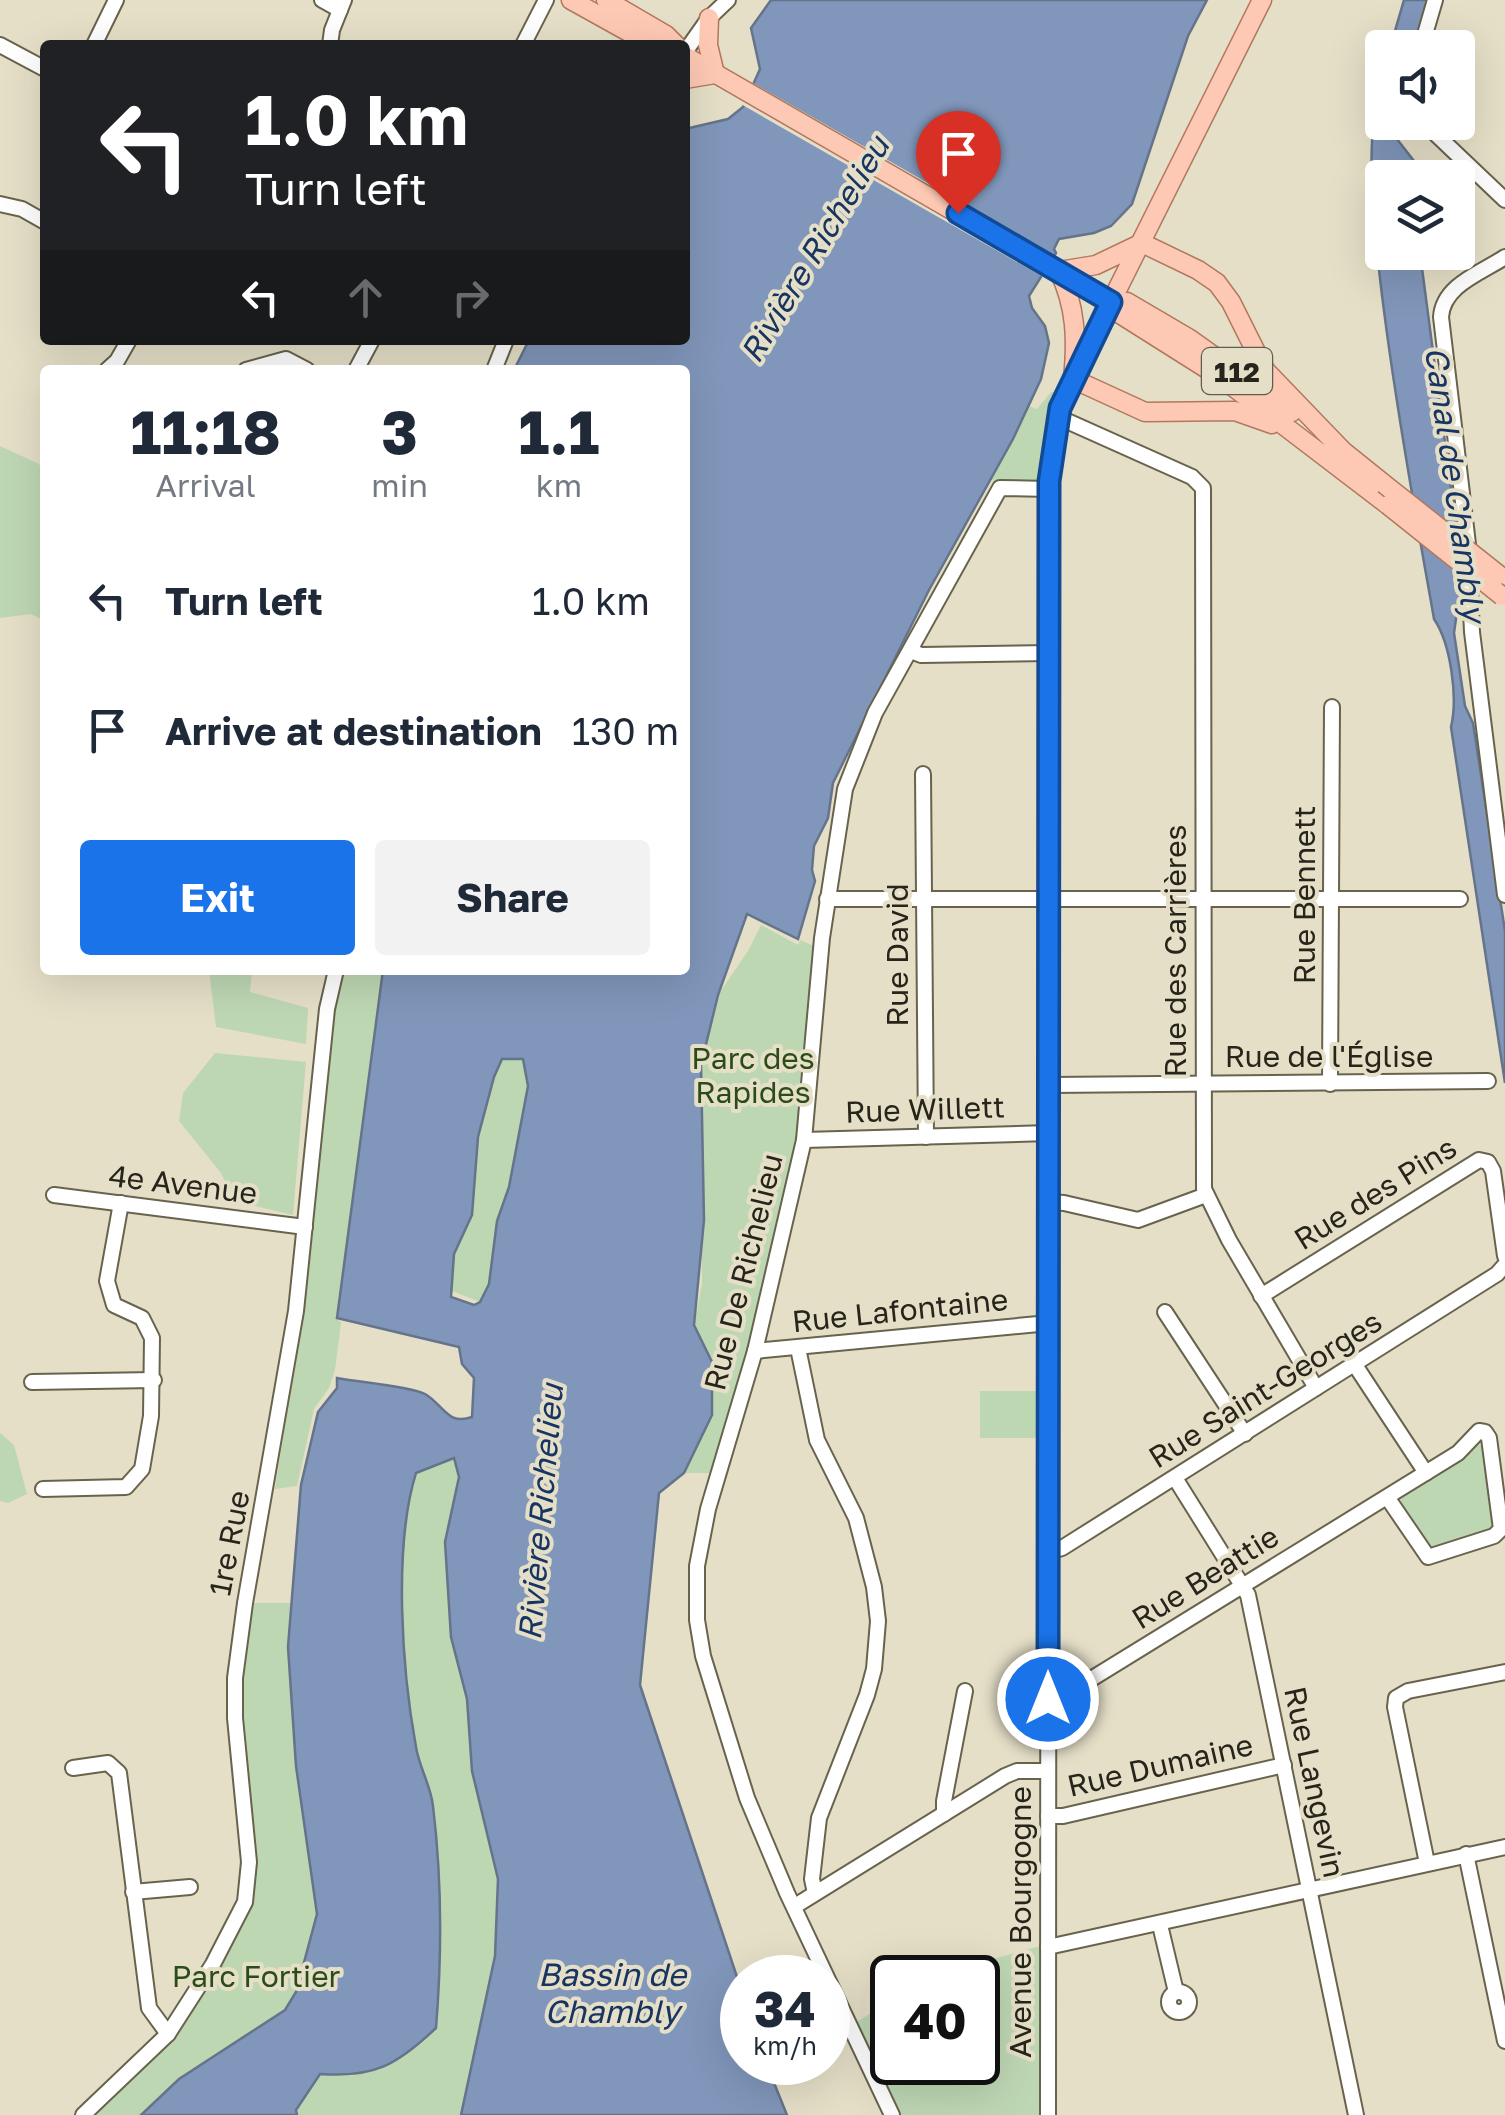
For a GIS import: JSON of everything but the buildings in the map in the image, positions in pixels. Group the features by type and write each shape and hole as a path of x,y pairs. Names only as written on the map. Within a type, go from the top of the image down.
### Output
{"main road":[{"path":"571,0 642,40"},
{"path":"606,0 670,40"},
{"path":"1111,302 1262,0"},
{"path":"690,78 716,74 708,45 709,18"},
{"name":"112","path":"690,57 1111,302 1120,314 1222,379 1503,588"},
{"path":"1142,243 1104,262 1059,271 1074,315 1073,378 1140,411 1241,412 1306,441"},
{"path":"1142,243 1217,283 1231,302 1264,370 1342,450"},
{"name":"112","path":"1111,302 1126,302 1190,340 1342,450 1503,588"}],"street":[{"path":"96,40 116,0"},
{"path":"322,0 342,5 332,30 336,40"},
{"path":"526,40 546,0"},
{"path":"690,46 709,18 728,0"},
{"path":"1426,30 1435,0"},
{"path":"0,45 40,65"},
{"path":"1443,140 1505,200"},
{"path":"0,204 22,209 40,219"},
{"path":"1505,257 1447,295 1441,325 1468,544 1472,632 1505,895"},
{"name":"Avenue Bourgogne","path":"1048,2115 1049,489 1058,417 1111,302"},
{"path":"264,365 286,359 297,365"},
{"name":"Rue des Carrières","path":"1058,417 1201,484 1204,493 1206,1195 1316,1388"},
{"name":"Rue De Richelieu","path":"892,2115 747,1798 706,1668 697,1620 696,1578 700,1543 756,1351 804,1140 827,899 850,774 875,715 1001,487 1049,489"},
{"path":"911,651 1049,654"},
{"name":"Rue Bennett","path":"1330,1084 1332,707"},
{"name":"Rue David","path":"923,774 926,1136"},
{"path":"827,899 1460,899"},
{"name":"1re Rue","path":"83,2115 168,2034 230,1936 245,1902 250,1862 235,1718 235,1678 288,1374 327,1009 335,975"},
{"name":"Rue de l'Église","path":"1049,1085 1488,1081"},
{"name":"Rue Willett","path":"804,1140 1049,1133"},
{"name":"Rue des Pins","path":"1261,1296 1479,1160 1487,1161 1493,1171 1505,1256"},
{"name":"4e Avenue","path":"54,1194 305,1227"},
{"path":"1049,1202 1138,1220 1206,1195"},
{"path":"43,1490 113,1488 134,1482 142,1469 154,1380 152,1338 142,1318 114,1305 108,1290 120,1203"},
{"name":"Rue Saint-Georges","path":"1049,1552 1062,1548 1245,1434 1497,1274 1505,1265"},
{"path":"1165,1312 1245,1434"},
{"name":"Rue Lafontaine","path":"756,1351 1049,1323"},
{"path":"798,1348 817,1440 856,1518 874,1587 878,1621 874,1669 867,1696 818,1822 812,1884 816,1893"},
{"path":"1355,1364 1426,1474"},
{"path":"32,1382 154,1380"},
{"name":"Rue Beattie","path":"1048,1699 1062,1697 1388,1496 1426,1474 1463,1450 1475,1433 1486,1432 1501,1520 1497,1534 1428,1558 1388,1496"},
{"name":"Rue Langevin","path":"1175,1478 1244,1586 1356,2115"},
{"path":"1427,1863 1394,1707 1396,1698 1408,1690 1505,1672"},
{"path":"944,1814 966,1691"},
{"path":"73,1768 108,1763 119,1773 149,2008 168,2034"},
{"name":"Rue Dumaine","path":"1048,1816 1063,1816 1284,1765"},
{"path":"794,1906 1011,1773 1048,1770"},
{"path":"1048,1948 1505,1847"},
{"path":"1466,1854 1505,2041"},
{"path":"133,1892 190,1887"},
{"path":"1160,1924 1176,1992"}],"green space":[{"path":"1051,392 1057,392 1041,481 1035,484 989,480 1028,406 1037,409"},
{"path":"0,446 40,466 40,618 31,614 0,618"},
{"name":"Parc des Rapides","path":"761,925 798,945 800,940 814,946 797,1150 760,1313 715,1473 684,1473 712,1415 712,1362 694,1325 702,1284 701,1065 718,995"},
{"path":"210,975 252,975 250,992 308,1008 306,1044 216,1027"},
{"path":"336,975 382,975 337,1317 341,1323 335,1370 329,1388 314,1409 297,1486 275,1489 302,1316"},
{"path":"215,1053 306,1062 293,1215 234,1201 221,1173 179,1121 183,1093"},
{"path":"502,1059 524,1059 528,1086 509,1187 497,1221 489,1284 480,1302 452,1291 454,1254 472,1215 478,1137"},
{"path":"980,1391 1042,1391 1042,1438 980,1438"},
{"path":"0,1433 14,1445 27,1494 8,1503 0,1501"},
{"path":"1478,1444 1484,1447 1495,1526 1491,1531 1432,1551 1400,1505 1401,1497"},
{"path":"455,1458 459,1477 445,1542 451,1637 467,1699 472,1771 498,1879 495,1956 461,2115 297,2115 296,2110 320,2074 352,2076 436,2028 440,1945 438,1861 433,1806 417,1754 411,1716 402,1572 404,1536 416,1473"},
{"name":"Parc Fortier","path":"245,1603 292,1603 288,1647 296,1766 317,1914 296,1992 285,2010 179,2079 140,2115 85,2115 168,2036 245,1902 235,1718"},
{"path":"1041,1948 1042,2115 892,2115 878,2085 1000,2085 1000,1957"},
{"path":"870,2014 870,2068 850,2026"}],"water":[{"path":"771,0 1207,0 1188,36 1132,204 1111,226 1059,239 1056,253 1029,296 1049,343 1041,379 833,783 828,818 814,846 815,881 798,939 747,914 718,995 701,1065 704,1220 694,1325 712,1362 712,1415 684,1473 659,1493 640,1685 730,1955 720,1955 720,2085 775,2085 787,2115 461,2115 495,1956 498,1879 472,1771 467,1699 451,1637 445,1542 459,1477 454,1458 416,1473 404,1536 402,1572 411,1716 432,1799 438,1862 436,2028 384,2066 355,2074 320,2074 296,2110 297,2115 141,2115 179,2079 285,2010 296,1992 317,1914 296,1766 288,1647 301,1485 318,1412 337,1388 337,1378 417,1391 457,1419 472,1417 474,1378 462,1364 459,1347 337,1318 382,975 690,975 690,365 516,365 526,345 690,345 690,128 728,119 743,107 760,69 751,28","holes":["502,1059 523,1059 528,1086 509,1187 497,1221 489,1284 480,1302 474,1305 451,1297 454,1254 472,1215 478,1137 494,1077"]},
{"path":"1404,0 1428,0 1419,30 1395,30"},
{"path":"1373,140 1398,140 1413,160 1372,160"},
{"path":"1379,270 1422,270 1461,583 1454,633 1465,706 1473,723 1505,931 1505,1083 1451,727 1452,671 1434,619"}],"pier":[{"path":"751,82 1059,258 1043,283 1043,277 739,103"}],"route":[{"path":"958,213 1111,302 1060,408 1049,481 1048,1699"}],"water label":[{"name":"Rivière Richelieu","path":"814,249"},
{"name":"Canal de Chambly","path":"1456,484"},
{"name":"Rivière Richelieu","path":"540,1512"},
{"name":"Bassin de Chambly","path":"612,1992"}]}
